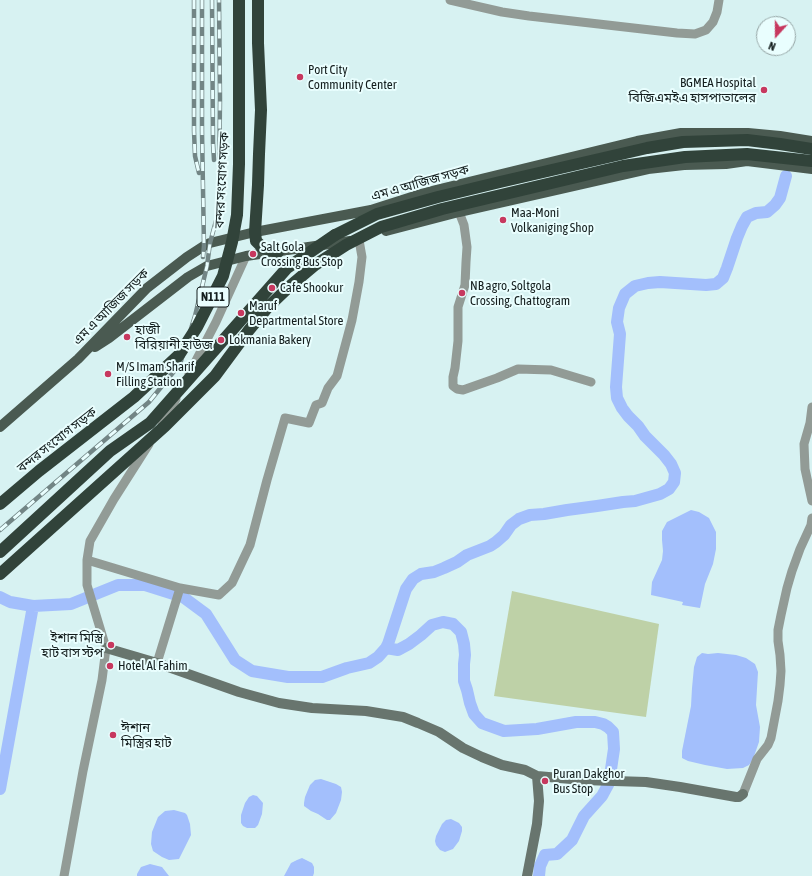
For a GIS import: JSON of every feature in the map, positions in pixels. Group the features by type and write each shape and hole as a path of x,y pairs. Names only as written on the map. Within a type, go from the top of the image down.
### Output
{"highway":[{"name":"বন্দর সংযোগ সড়ক","path":"0,504 134,397 179,355 197,327 222,276 232,242 237,215 239,0"},
{"path":"258,0 261,110 255,232 256,242 263,248 278,252"},
{"path":"0,552 110,451 150,423 287,268 335,235 376,214 438,197 611,156 683,142 747,140 812,148"},
{"path":"0,574 165,426 215,376 268,307 290,286 315,265 346,245 381,227 442,209 623,166 685,157 747,154 812,161"}],"main road":[{"name":"এম এ আজিজ সড়ক","path":"0,427 78,359 146,288 187,257 210,243 255,232 372,210 436,190 631,143 681,133 748,133 812,141"},
{"name":"এম এ আজিজ সড়ক","path":"78,359 109,338 172,288 201,268 207,266 246,256 359,240 460,212 648,169 684,165 726,164 747,160 812,168"}],"street":[{"path":"450,0 522,15 695,34 706,30 713,22 717,12 719,0"},
{"path":"460,212 464,225 467,248 464,285 458,307 458,341 453,386 457,389 463,390 518,369 551,370 591,382"},
{"path":"87,560 180,588 219,595 232,583 250,545 285,418 309,423 316,405 322,403 328,388 337,376 352,320 359,282 362,256 359,240"},
{"path":"64,876 83,771 102,680 106,648 87,585 87,560 90,541 114,499 166,418 216,322 246,256"},
{"path":"812,407 810,423 804,444 805,469 812,501"},
{"path":"106,648 157,663 239,692 279,703 325,709 366,711 403,717 439,732 463,748 482,757 502,765 525,770 537,776 646,782 736,797 743,794 757,759 768,745 771,738 780,685 778,630 792,571 811,525 812,518"},
{"path":"157,663 180,588"},
{"path":"527,876 539,801 537,776"}],"green space":[{"path":"512,591 659,624 646,717 494,696"}],"water":[{"path":"691,510 699,512 709,518 716,532 716,549 713,564 705,584 700,608 682,605 683,602 651,595 652,582 662,560 662,531 667,522"},
{"path":"702,653 736,655 746,658 755,664 758,672 756,705 760,727 759,742 753,759 749,765 743,768 727,769 688,761 682,758 691,706 694,667 697,657"},
{"path":"321,779 341,787 341,800 336,813 330,820 327,820 304,806 305,797 310,785 315,780"},
{"path":"253,795 257,796 263,803 262,814 258,825 255,828 247,828 241,823 241,815 245,803 249,797"},
{"path":"174,810 187,815 191,835 179,859 169,860 153,851 151,844 152,832 158,817 165,811"},
{"path":"451,819 459,823 462,827 462,831 459,841 453,849 445,852 440,850 435,841 442,824 446,820"},
{"path":"302,858 312,863 314,867 313,876 284,876 291,863"},
{"path":"150,864 162,867 169,876 137,876 141,867"}],"waterway":[{"path":"0,597 10,602 33,606 71,604 118,585 145,585 183,597 206,614 235,660 252,671 288,677 322,677 347,668 369,663 378,657 386,648 406,589 413,579 421,574 434,572 444,568 467,555 490,546 504,535 511,525 519,519 530,515 635,501 660,494 669,489 674,482 675,473 671,464 628,416 617,398 616,387 620,334 617,322 619,308 625,294 635,286 660,282 706,285 716,284 723,278 737,238 747,217 756,213 767,212 775,205 780,198 786,176"},
{"path":"0,789 33,606"},
{"path":"386,648 398,650 409,644 432,625 443,622 453,624 461,632 464,644 464,681 470,703 474,714 482,723 504,731 537,729 576,722 595,722 603,724 613,732 614,749 609,783 602,796 584,816 572,840 557,854 545,855 540,866 539,876"}],"railway":[{"path":"194,0 194,131 195,156 199,173"},
{"path":"202,0 203,257"},
{"path":"212,0 214,160"},
{"path":"0,530 149,402 180,364 195,316 207,266 210,243 217,217 219,199 219,0"}],"place":[{"name":"Port City Community Center","path":"300,77"},
{"name":"BGMEA Hospital বিজিএমইএ হাসপাতালের","path":"764,90"},
{"name":"Maa-Moni Volkaniging Shop","path":"503,220"},
{"name":"Salt Gola Crossing Bus Stop","path":"253,254"},
{"name":"Cafe Shookur","path":"272,288"},
{"name":"NB agro, Soltgola Crossing, Chattogram","path":"462,293"},
{"name":"Maruf Departmental Store","path":"241,313"},
{"name":"হাজী বিরিয়ানী হাউজ","path":"127,337"},
{"name":"Lokmania Bakery","path":"221,340"},
{"name":"M/S Imam Sharif Filling Station","path":"108,374"},
{"name":"ইশান মিস্ত্রি হাট বাস স্টপ","path":"111,645"},
{"name":"Hotel Al Fahim","path":"110,666"},
{"name":"ঈশান মিস্ত্রির হাট","path":"113,735"},
{"name":"Puran Dakghor Bus Stop","path":"545,781"}]}
